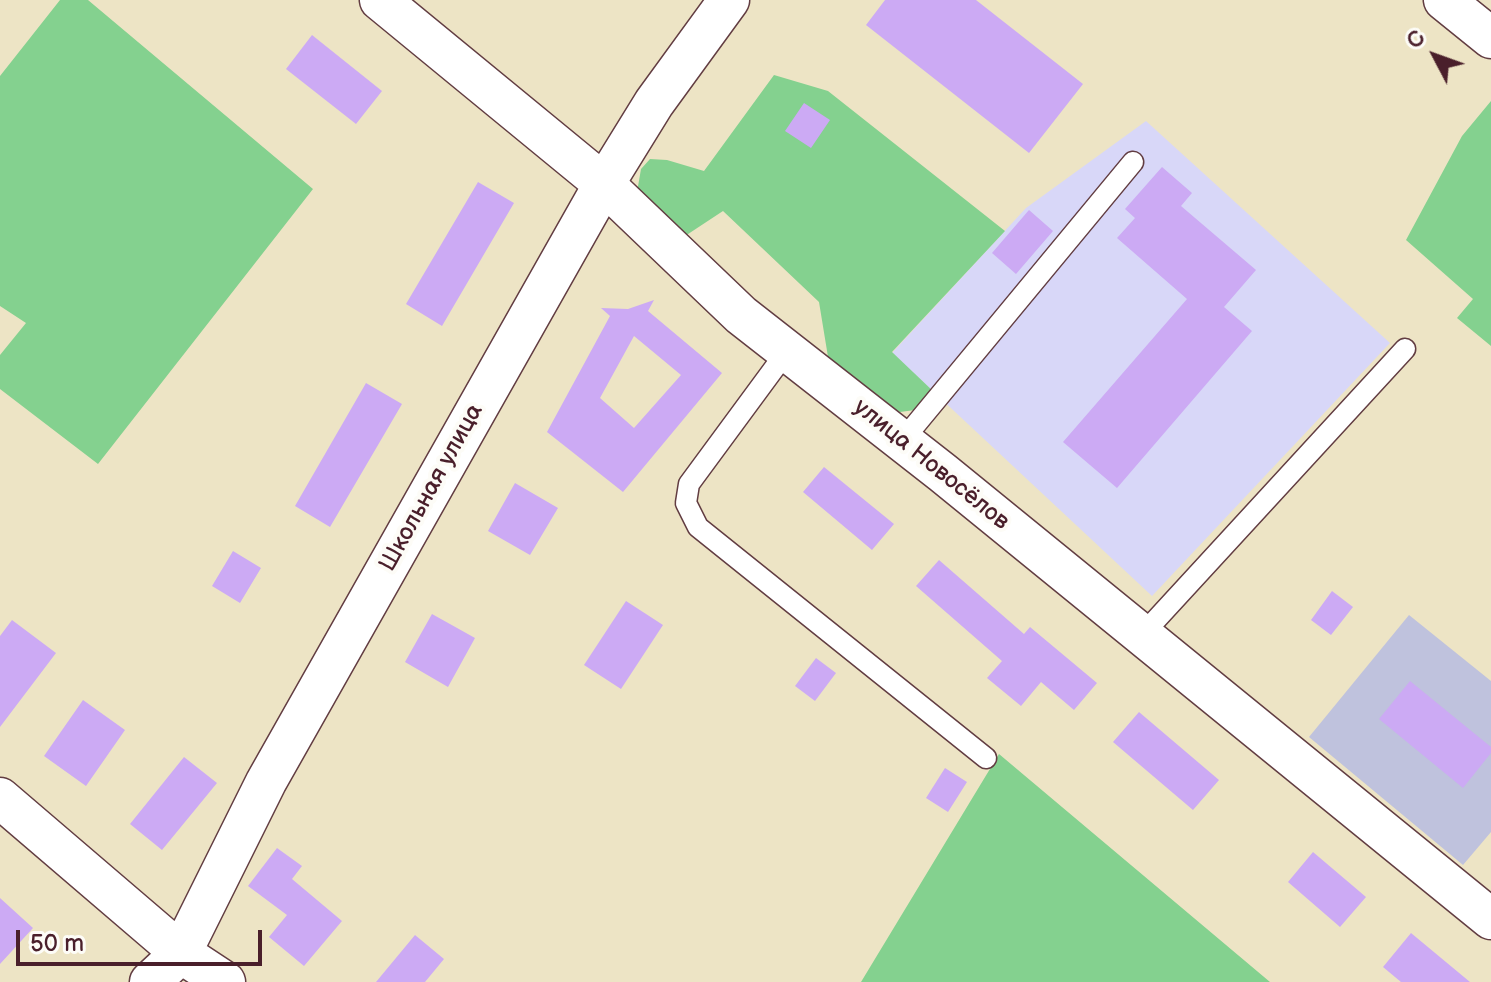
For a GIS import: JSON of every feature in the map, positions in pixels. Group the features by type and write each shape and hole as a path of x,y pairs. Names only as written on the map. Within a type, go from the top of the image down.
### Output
{"street":[{"name":"улица Новосёлов","path":"380,0 604,184 741,315 902,441 1491,919"},
{"name":"Школьная улица","path":"150,982 181,953 266,782 604,184 654,103 729,0"},
{"path":"1444,0 1491,38"},
{"path":"0,798 181,953 225,982"}],"lane":[{"path":"902,441 1133,162"},
{"path":"1141,636 1405,349"},
{"path":"787,351 689,484 686,503 698,527 986,758"}],"shaded area":[{"path":"1146,121 1390,343 1152,596 892,353 1026,208"},
{"path":"1409,615 1491,681 1491,832 1463,865 1309,737"}],"green space":[{"path":"60,0 88,0 313,189 98,464 0,389 0,355 26,323 0,306 0,76"},
{"path":"774,75 828,91 1005,231 892,352 934,392 915,410 900,412 886,409 829,363 819,302 723,211 679,240 636,198 641,169 650,159 667,160 704,171"},
{"path":"1491,101 1491,346 1457,318 1473,299 1406,240 1462,136"},
{"path":"999,754 1270,982 861,982"}],"building":[{"path":"885,0 976,0 1083,84 1029,153 866,25"},
{"path":"312,35 382,91 356,124 286,69"},
{"path":"804,103 830,120 811,148 785,131"},
{"path":"1162,167 1192,193 1181,206 1256,270 1224,307 1252,331 1117,488 1063,442 1187,299 1117,238 1135,218 1125,209"},
{"path":"478,182 514,203 442,326 406,304"},
{"path":"1029,210 1053,231 1016,274 992,253"},
{"path":"654,300 648,311 722,373 623,492 547,432 610,316 601,308 628,309","holes":["634,336 681,375 634,428 600,398"]},
{"path":"366,383 402,404 330,527 295,506"},
{"path":"824,467 894,524 872,550 803,492"},
{"path":"515,483 558,508 530,555 488,531"},
{"path":"233,551 261,568 240,603 212,586"},
{"path":"939,560 1024,634 1030,627 1097,683 1074,710 1041,682 1021,706 987,678 1002,661 916,586"},
{"path":"1332,591 1353,607 1331,635 1311,620"},
{"path":"626,601 663,625 621,689 584,665"},
{"path":"432,614 475,638 448,687 405,662"},
{"path":"12,620 56,653 0,727 0,636"},
{"path":"816,658 836,673 815,701 795,686"},
{"path":"1410,681 1491,747 1491,753 1463,788 1379,719"},
{"path":"83,700 125,730 86,786 44,756"},
{"path":"1139,712 1219,780 1193,810 1113,742"},
{"path":"184,757 217,783 162,850 130,824"},
{"path":"945,768 967,782 948,812 926,798"},
{"path":"277,848 302,866 292,879 342,921 304,966 269,937 287,915 248,886"},
{"path":"1313,852 1366,897 1340,927 1288,882"},
{"path":"0,898 33,928 0,964"},
{"path":"1411,933 1470,982 1401,982 1383,967"},
{"path":"415,935 444,959 425,982 376,982"}]}
